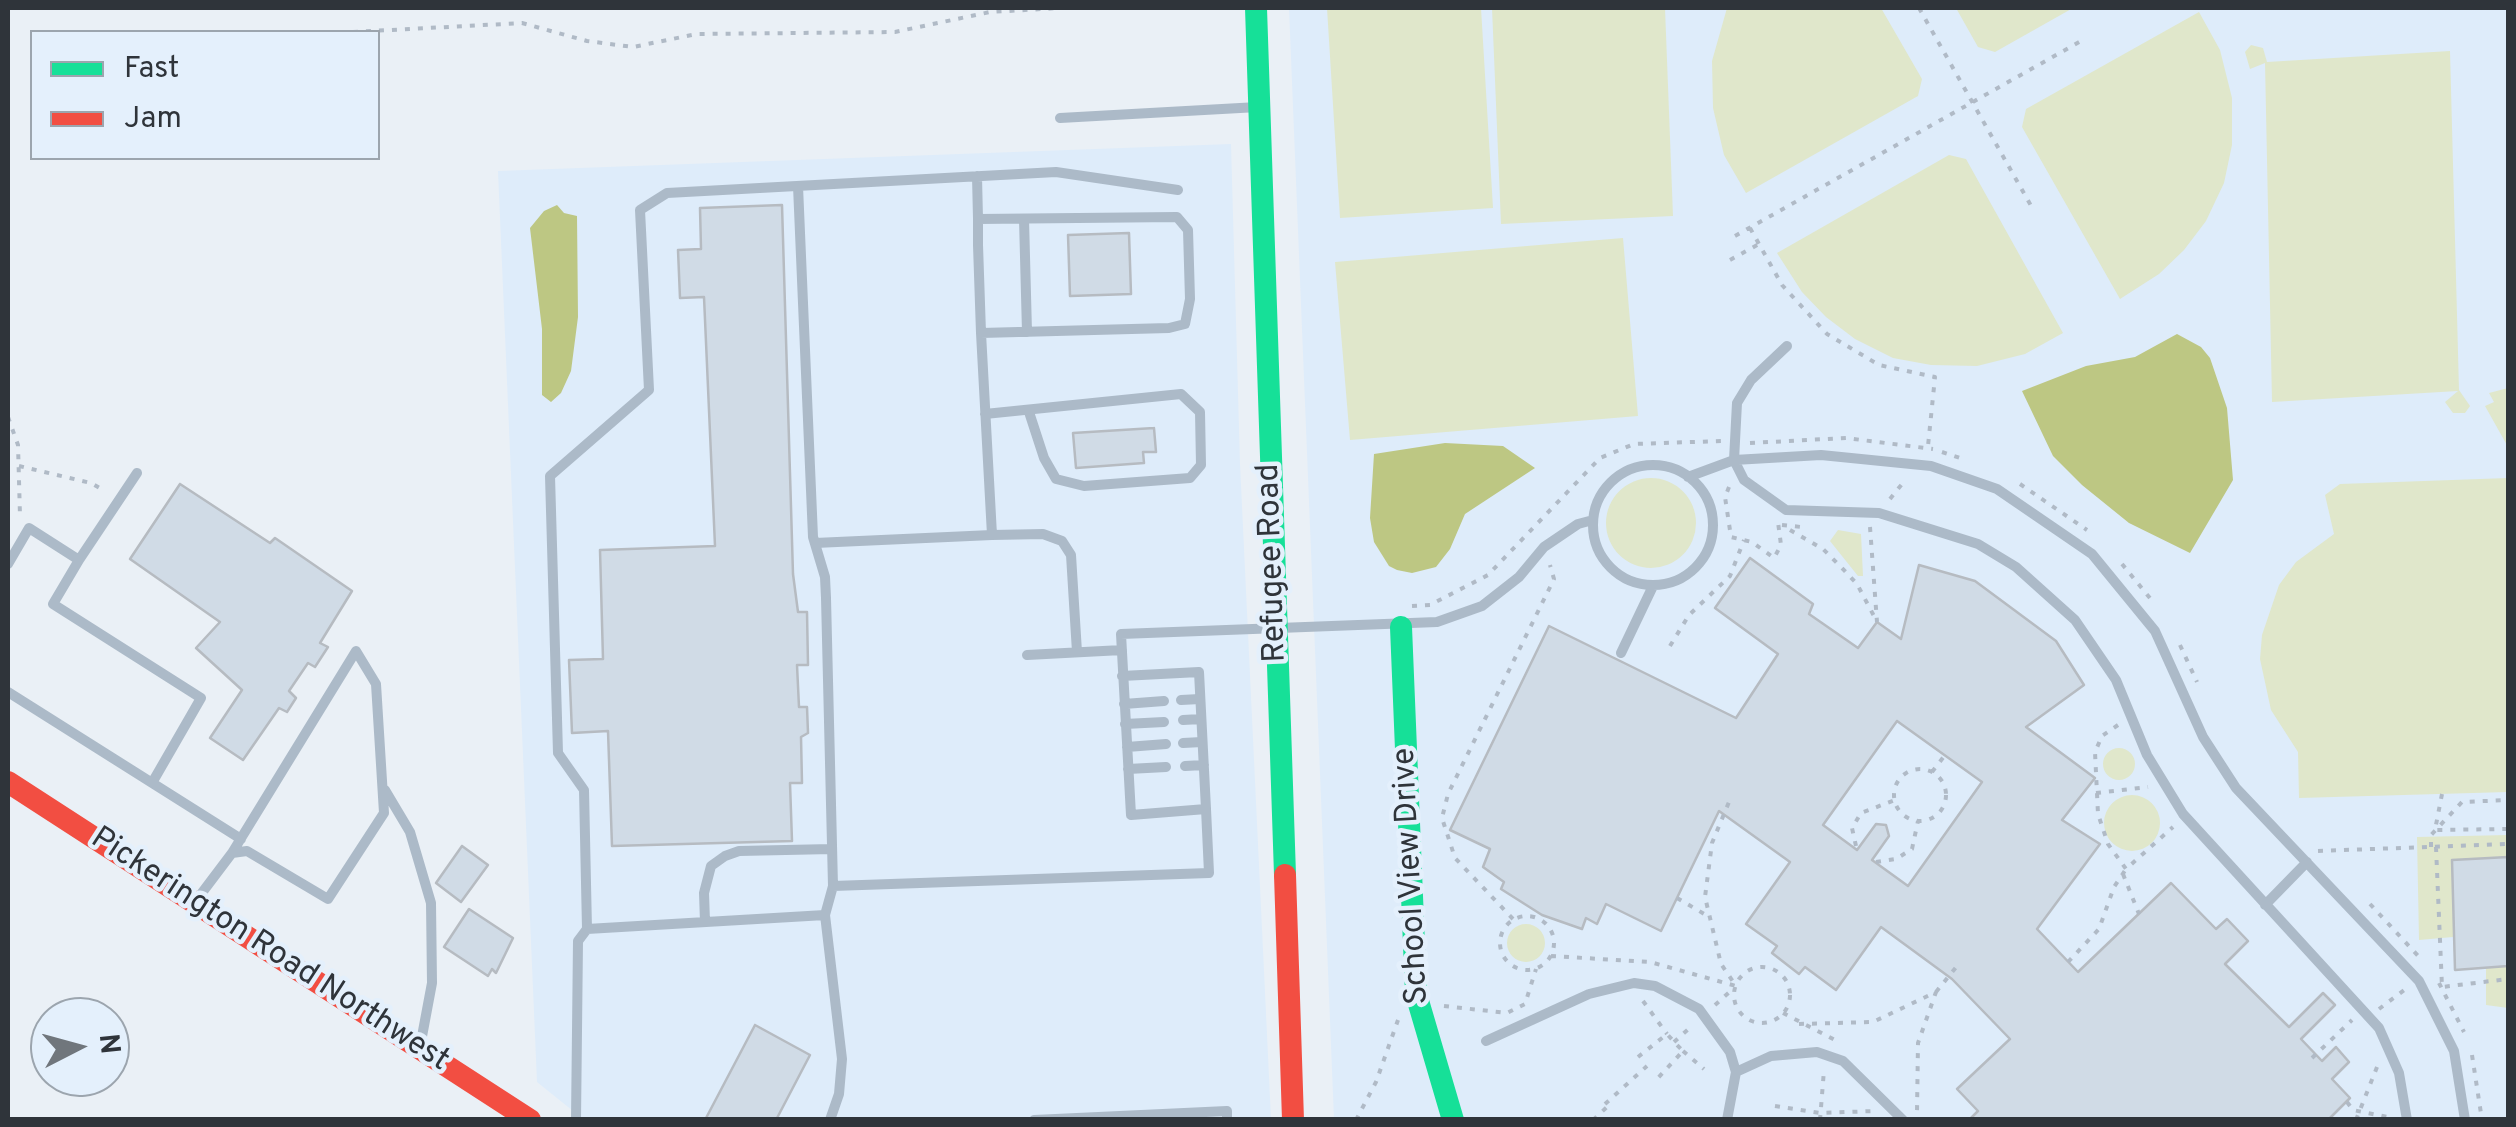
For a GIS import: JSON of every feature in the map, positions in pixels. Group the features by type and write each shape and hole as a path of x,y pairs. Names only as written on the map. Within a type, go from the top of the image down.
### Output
{"main road":[{"name":"Refugee Road","path":"1256,8 1293,1120"},
{"name":"School View Drive","path":"1400,616 1419,1009 1453,1120"},
{"name":"Pickerington Road Northwest","path":"8,782 530,1120"}],"lane":[{"path":"1060,118 1259,107"},
{"path":"576,1120 578,941 586,929 584,790 558,753 550,476 649,390 640,210 668,192 1056,172 1178,190"},
{"path":"977,176 992,535"},
{"path":"798,186 815,543 825,577 833,886 825,915 842,1058 839,1094 830,1120"},
{"path":"978,219 1177,217 1188,230 1190,299 1185,324 1169,328 981,333"},
{"path":"1024,219 1026,332"},
{"path":"1786,346 1751,380 1737,403 1734,460 1744,480 1786,510 1880,513 1978,544 2016,567 2075,620 2116,680 2164,786 2207,844 2368,1012 2396,1062 2407,1120"},
{"path":"985,414 1181,394 1200,412 1201,466 1190,478 1084,486 1056,479 1044,458 1029,412"},
{"path":"1688,477 1734,460 1821,455 1918,464 1998,489 2092,554 2155,631 2220,766 2420,981 2454,1051 2465,1120"},
{"path":"1662,466 1688,477 1708,501 1712,540 1690,573 1653,586 1616,573 1598,549 1592,520 1608,484 1624,472 1662,466"},
{"path":"136,473 53,604 201,698 152,783"},
{"path":"1206,809 1131,814 1121,634 1276,628 1400,616 1438,622 1482,606 1520,577 1544,548 1578,524 1592,520"},
{"path":"8,564 29,528 79,560"},
{"path":"815,543 1043,534 1062,542 1071,555 1077,652"},
{"path":"1621,653 1653,586"},
{"path":"194,903 241,839 356,650 376,684 384,813 328,899 246,851 232,853"},
{"path":"1027,654 1122,650"},
{"path":"833,886 1209,873 1198,672 1122,676"},
{"path":"8,692 241,839"},
{"path":"1181,700 1200,699"},
{"path":"1124,704 1164,701"},
{"path":"1184,720 1201,719"},
{"path":"1125,724 1164,722"},
{"path":"1184,743 1202,742"},
{"path":"1127,748 1166,744"},
{"path":"1185,766 1204,765"},
{"path":"1128,769 1166,767"},
{"path":"382,786 410,832 431,903 432,983 420,1048"},
{"path":"705,922 704,894 712,866 726,856 739,851 832,848"},
{"path":"2265,905 2306,862"},
{"path":"586,929 825,915"},
{"path":"1486,1041 1588,994 1634,983 1676,994 1704,1016 1730,1052 1736,1072 1726,1120"},
{"path":"1736,1072 1771,1056 1816,1052 1842,1061 1902,1120"},
{"path":"1034,1120 1226,1111 1227,1120"}],"path":[{"path":"380,31 522,23 588,42 633,47 697,34 895,32 990,12 1060,8"},
{"path":"1919,8 2034,212"},
{"path":"1735,236 2080,42"},
{"path":"1750,228 1796,304 1827,334 1878,365 1935,377 1928,448 1869,527 1877,622 1858,584 1822,548 1766,514"},
{"path":"1730,260 1759,244"},
{"path":"1921,410 1932,411"},
{"path":"8,417 20,466 19,514 29,528"},
{"path":"1400,616 1488,575 1600,458 1634,444 1752,440"},
{"path":"20,466 91,482 119,499"},
{"path":"1741,496 1729,488 1725,498 1728,533 1773,560 1781,545 1778,522"},
{"path":"1787,528 1810,527"},
{"path":"1869,527 1882,529"},
{"path":"1670,646 1688,616 1730,576 1744,540"},
{"path":"1513,919 1456,858 1442,818 1448,794 1554,579 1544,548"},
{"path":"2114,713 2124,736"},
{"path":"2120,724 2097,744 2096,793 2108,844 2124,872 2139,914"},
{"path":"1932,772 1945,755"},
{"path":"1916,769 1932,772 1943,784 1945,800 1935,816 1918,821 1902,814 1894,800 1894,790 1902,776 1916,769"},
{"path":"2140,772 2152,795"},
{"path":"2096,793 2148,787"},
{"path":"2442,794 2434,847 2442,987 2508,979"},
{"path":"1856,846 1852,828 1861,813 1894,800"},
{"path":"2435,830 2462,802 2508,800"},
{"path":"1674,1042 1704,1016 1736,986 1757,968 1779,973 1790,994 1784,1014 1763,1024 1747,1018 1736,1005 1736,986 1721,964 1706,915 1708,860 1729,802"},
{"path":"2068,962 2099,929 2124,872 2174,828 2165,815"},
{"path":"1876,862 1896,860 1912,849 1918,821"},
{"path":"2435,830 2508,830"},
{"path":"2318,852 2508,844"},
{"path":"1677,898 1706,915"},
{"path":"1356,1120 1376,1082 1398,1018 1419,1009 1443,1006 1507,1013 1525,1004 1536,969 1551,956 1554,939 1546,924 1530,916 1513,919 1499,940 1503,958 1518,969 1536,969"},
{"path":"1551,956 1650,962 1736,986"},
{"path":"1779,973 1786,964"},
{"path":"1917,1112 1918,1043 1936,992 1957,966"},
{"path":"2312,1058 2368,1012 2420,981"},
{"path":"1798,1024 1873,1022 1936,992"},
{"path":"2345,1005 2357,1020"},
{"path":"1784,1014 1827,1037"},
{"path":"1638,1057 1667,1034 1704,1069"},
{"path":"1658,1078 1683,1052"},
{"path":"2356,1120 2379,1057 2383,1067"},
{"path":"1593,1120 1647,1066"},
{"path":"1820,1116 1825,1066"},
{"path":"2347,1102 2360,1111 2394,1117"},
{"path":"1774,1106 1820,1116 1892,1108"}],"shaded area":[{"path":"1289,8 2508,8 2508,1119 1334,1119"},
{"path":"1327,8 1481,8 1493,208 1340,218"},
{"path":"1492,8 1665,8 1673,216 1501,224"},
{"path":"1727,8 1881,8 1922,79 1918,96 1746,193 1724,155 1713,108 1712,61"},
{"path":"1956,8 2073,8 1995,52 1978,47"},
{"path":"2199,12 2220,50 2232,98 2232,145 2224,183 2206,221 2184,250 2159,274 2120,299 2022,127 2026,109"},
{"path":"2251,45 2263,48 2267,62 2450,51 2459,390 2470,406 2465,413 2453,413 2445,402 2458,391 2272,402 2265,63 2250,69 2245,52"},
{"path":"1231,144 1240,464 1271,1119 583,1119 537,1082 498,171"},
{"path":"1949,155 1966,159 2063,333 2025,354 1977,366 1931,365 1893,358 1855,339 1826,317 1802,292 1777,253"},
{"path":"557,205 564,213 577,216 578,317 571,371 561,393 551,402 542,395 542,329 530,228 544,211"},
{"path":"1623,238 1638,416 1350,440 1335,262"},
{"path":"2177,334 2201,347 2210,358 2227,408 2233,480 2190,553 2129,523 2082,485 2053,456 2022,391 2086,366 2135,357"},
{"path":"2508,388 2508,447 2485,406 2494,402 2489,393"},
{"path":"1445,443 1503,446 1535,468 1465,514 1450,549 1436,567 1412,573 1397,570 1389,566 1374,542 1370,518 1374,454"},
{"path":"1651,478 1668,481 1683,491 1693,506 1693,540 1683,555 1668,565 1651,568 1634,565 1619,555 1609,540 1606,523 1609,506 1619,491 1634,481"},
{"path":"2508,478 2508,792 2299,798 2298,752 2271,710 2260,659 2262,635 2279,585 2296,562 2334,534 2325,495 2340,484"},
{"path":"1838,530 1861,534 1863,576 1858,576 1830,541"},
{"path":"2119,748 2130,753 2135,764 2130,775 2119,780 2108,775 2103,764 2108,753"},
{"path":"2132,795 2151,804 2160,823 2151,842 2132,851 2113,842 2104,823 2113,804"},
{"path":"2508,835 2508,1008 2486,1005 2486,968 2455,970 2453,937 2419,940 2417,837"},
{"path":"1526,924 1540,929 1545,943 1540,957 1526,962 1512,957 1507,943 1512,929"}],"building":[{"path":"782,205 793,574 798,612 807,612 808,665 797,665 799,707 807,707 808,733 801,737 802,783 790,783 792,841 612,846 608,731 572,733 569,660 603,659 600,550 715,546 704,297 680,298 678,250 701,249 700,208"},
{"path":"1129,233 1131,294 1070,296 1068,235"},
{"path":"1154,428 1156,452 1143,452 1144,463 1076,468 1073,433"},
{"path":"180,484 270,543 275,538 352,591 320,643 328,647 315,667 308,663 289,691 296,698 287,712 279,708 243,760 210,738 242,690 196,648 220,622 130,559"},
{"path":"1750,558 1813,604 1809,614 1858,648 1877,622 1901,639 1919,565 1975,581 2056,641 2084,685 2026,727 2095,778 2062,820 2100,844 2037,929 2078,972 2171,883 2216,929 2227,919 2248,941 2225,964 2289,1027 2323,993 2335,1005 2301,1039 2322,1061 2336,1047 2349,1062 2332,1079 2350,1098 2328,1120 1969,1120 1978,1111 1957,1089 2010,1039 1952,979 1881,927 1836,990 1805,967 1799,974 1772,953 1777,946 1746,924 1790,862 1719,811 1661,931 1606,904 1597,924 1586,918 1582,929 1542,915 1501,889 1504,882 1483,867 1490,849 1450,830 1549,626 1736,718 1778,654 1715,608","holes":["1897,721 1982,782 1908,886 1872,860 1889,836 1886,825 1876,824 1857,850 1823,825"]},
{"path":"462,846 488,865 461,902 436,883"},
{"path":"2508,857 2508,966 2455,970 2452,860"},
{"path":"469,909 513,938 496,973 492,969 488,976 444,947"},
{"path":"755,1025 810,1055 776,1120 705,1120"}],"traffic: fast":[{"path":"1256,8 1285,875"},
{"path":"1401,627 1416,994 1453,1120"}],"traffic: jam":[{"path":"8,782 530,1120"},
{"path":"1285,875 1293,1120"}]}
